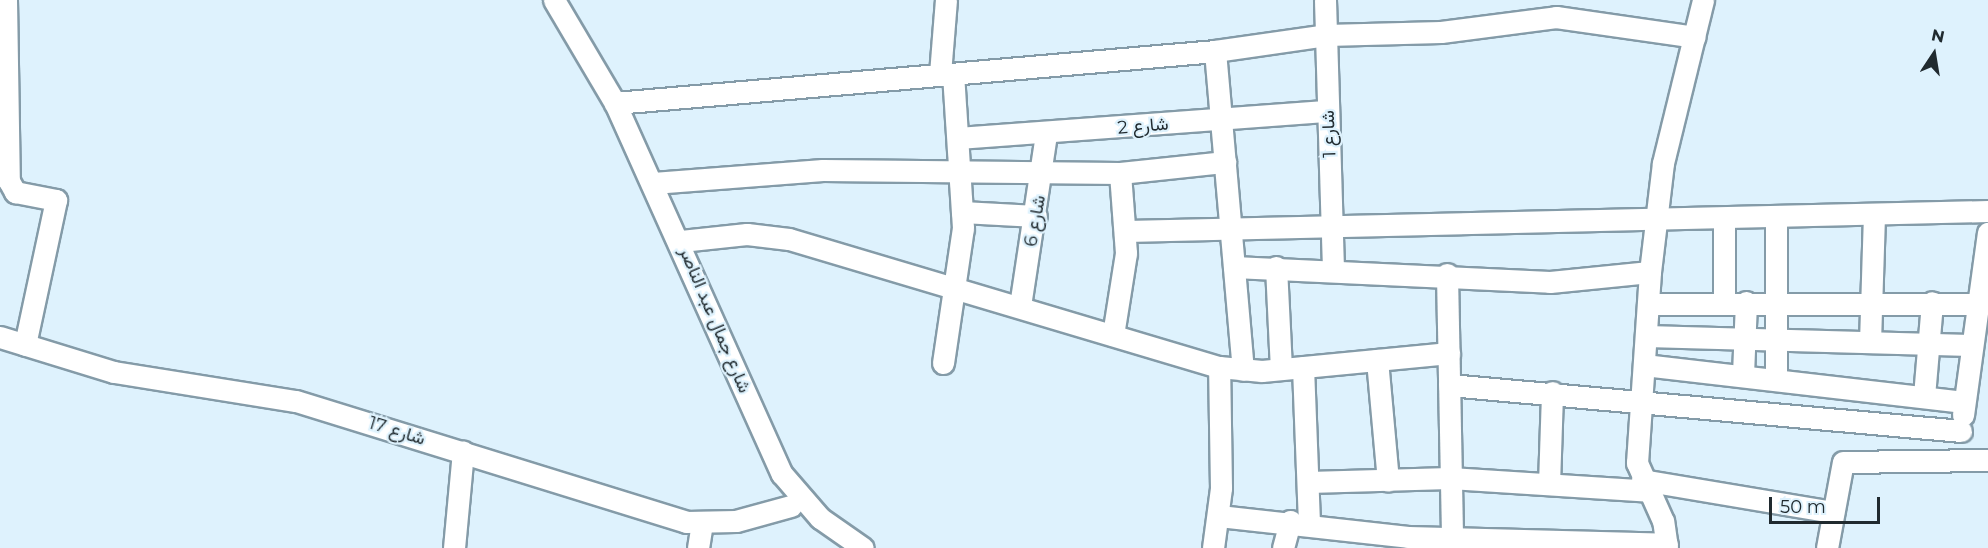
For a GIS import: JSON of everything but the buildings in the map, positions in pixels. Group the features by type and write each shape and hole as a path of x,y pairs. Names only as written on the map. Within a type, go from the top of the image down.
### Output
{"street":[{"path":"6,0 9,181 15,192 56,200 25,345"},
{"name":"شارع جمال عبد الناصر","path":"554,0 615,103 681,241 782,474 820,518 863,548"},
{"path":"943,363 962,212 958,138 946,74 946,0"},
{"name":"شارع 1","path":"1325,0 1333,268"},
{"path":"1219,516 1300,522 1406,543 1452,539 1484,543 1667,546 1637,463 1654,220 1665,154 1703,0"},
{"path":"615,103 1215,51 1326,34 1441,32 1556,17 1695,37"},
{"path":"1215,51 1243,370"},
{"name":"شارع جمال عبد الناصر","path":"594,71 760,459 790,506 843,548"},
{"name":"شارع 2","path":"958,138 1047,134 1328,111"},
{"name":"شارع 6","path":"1020,306 1043,174 1047,134"},
{"path":"653,183 777,172 1120,173 1225,162"},
{"path":"1113,335 1125,275 1126,231 1120,173"},
{"path":"1126,231 1230,227 1874,216 1988,211"},
{"path":"962,212 1036,216"},
{"path":"1870,342 1874,216"},
{"path":"1724,218 1724,303"},
{"path":"1776,218 1776,378"},
{"path":"1958,463 1964,402 1977,341 1976,304 1988,233"},
{"path":"681,241 768,235 1020,306 1219,367 1243,370 1281,369 1449,353"},
{"path":"1234,267 1333,268 1550,282 1650,272"},
{"path":"1276,267 1281,369"},
{"path":"1447,274 1452,539"},
{"path":"1648,304 1871,301 1976,304"},
{"path":"1743,374 1746,302"},
{"path":"1924,396 1932,302"},
{"path":"1646,336 1928,344 1977,341"},
{"name":"شارع 17","path":"0,337 114,372 279,397 463,451 670,518 702,524 790,506"},
{"path":"1377,360 1388,480"},
{"path":"1644,365 1743,374 1964,402"},
{"path":"1213,548 1219,516 1219,367"},
{"path":"1283,548 1300,522 1308,482 1303,367"},
{"path":"1449,385 1642,399 1961,431"},
{"path":"1854,420 1860,388"},
{"path":"1549,484 1552,392"},
{"path":"454,548 463,451"},
{"path":"1827,548 1844,462 1958,463 1988,460"},
{"path":"1308,482 1450,478 1549,484 1645,485 1833,512"},
{"path":"698,548 702,524"}]}
